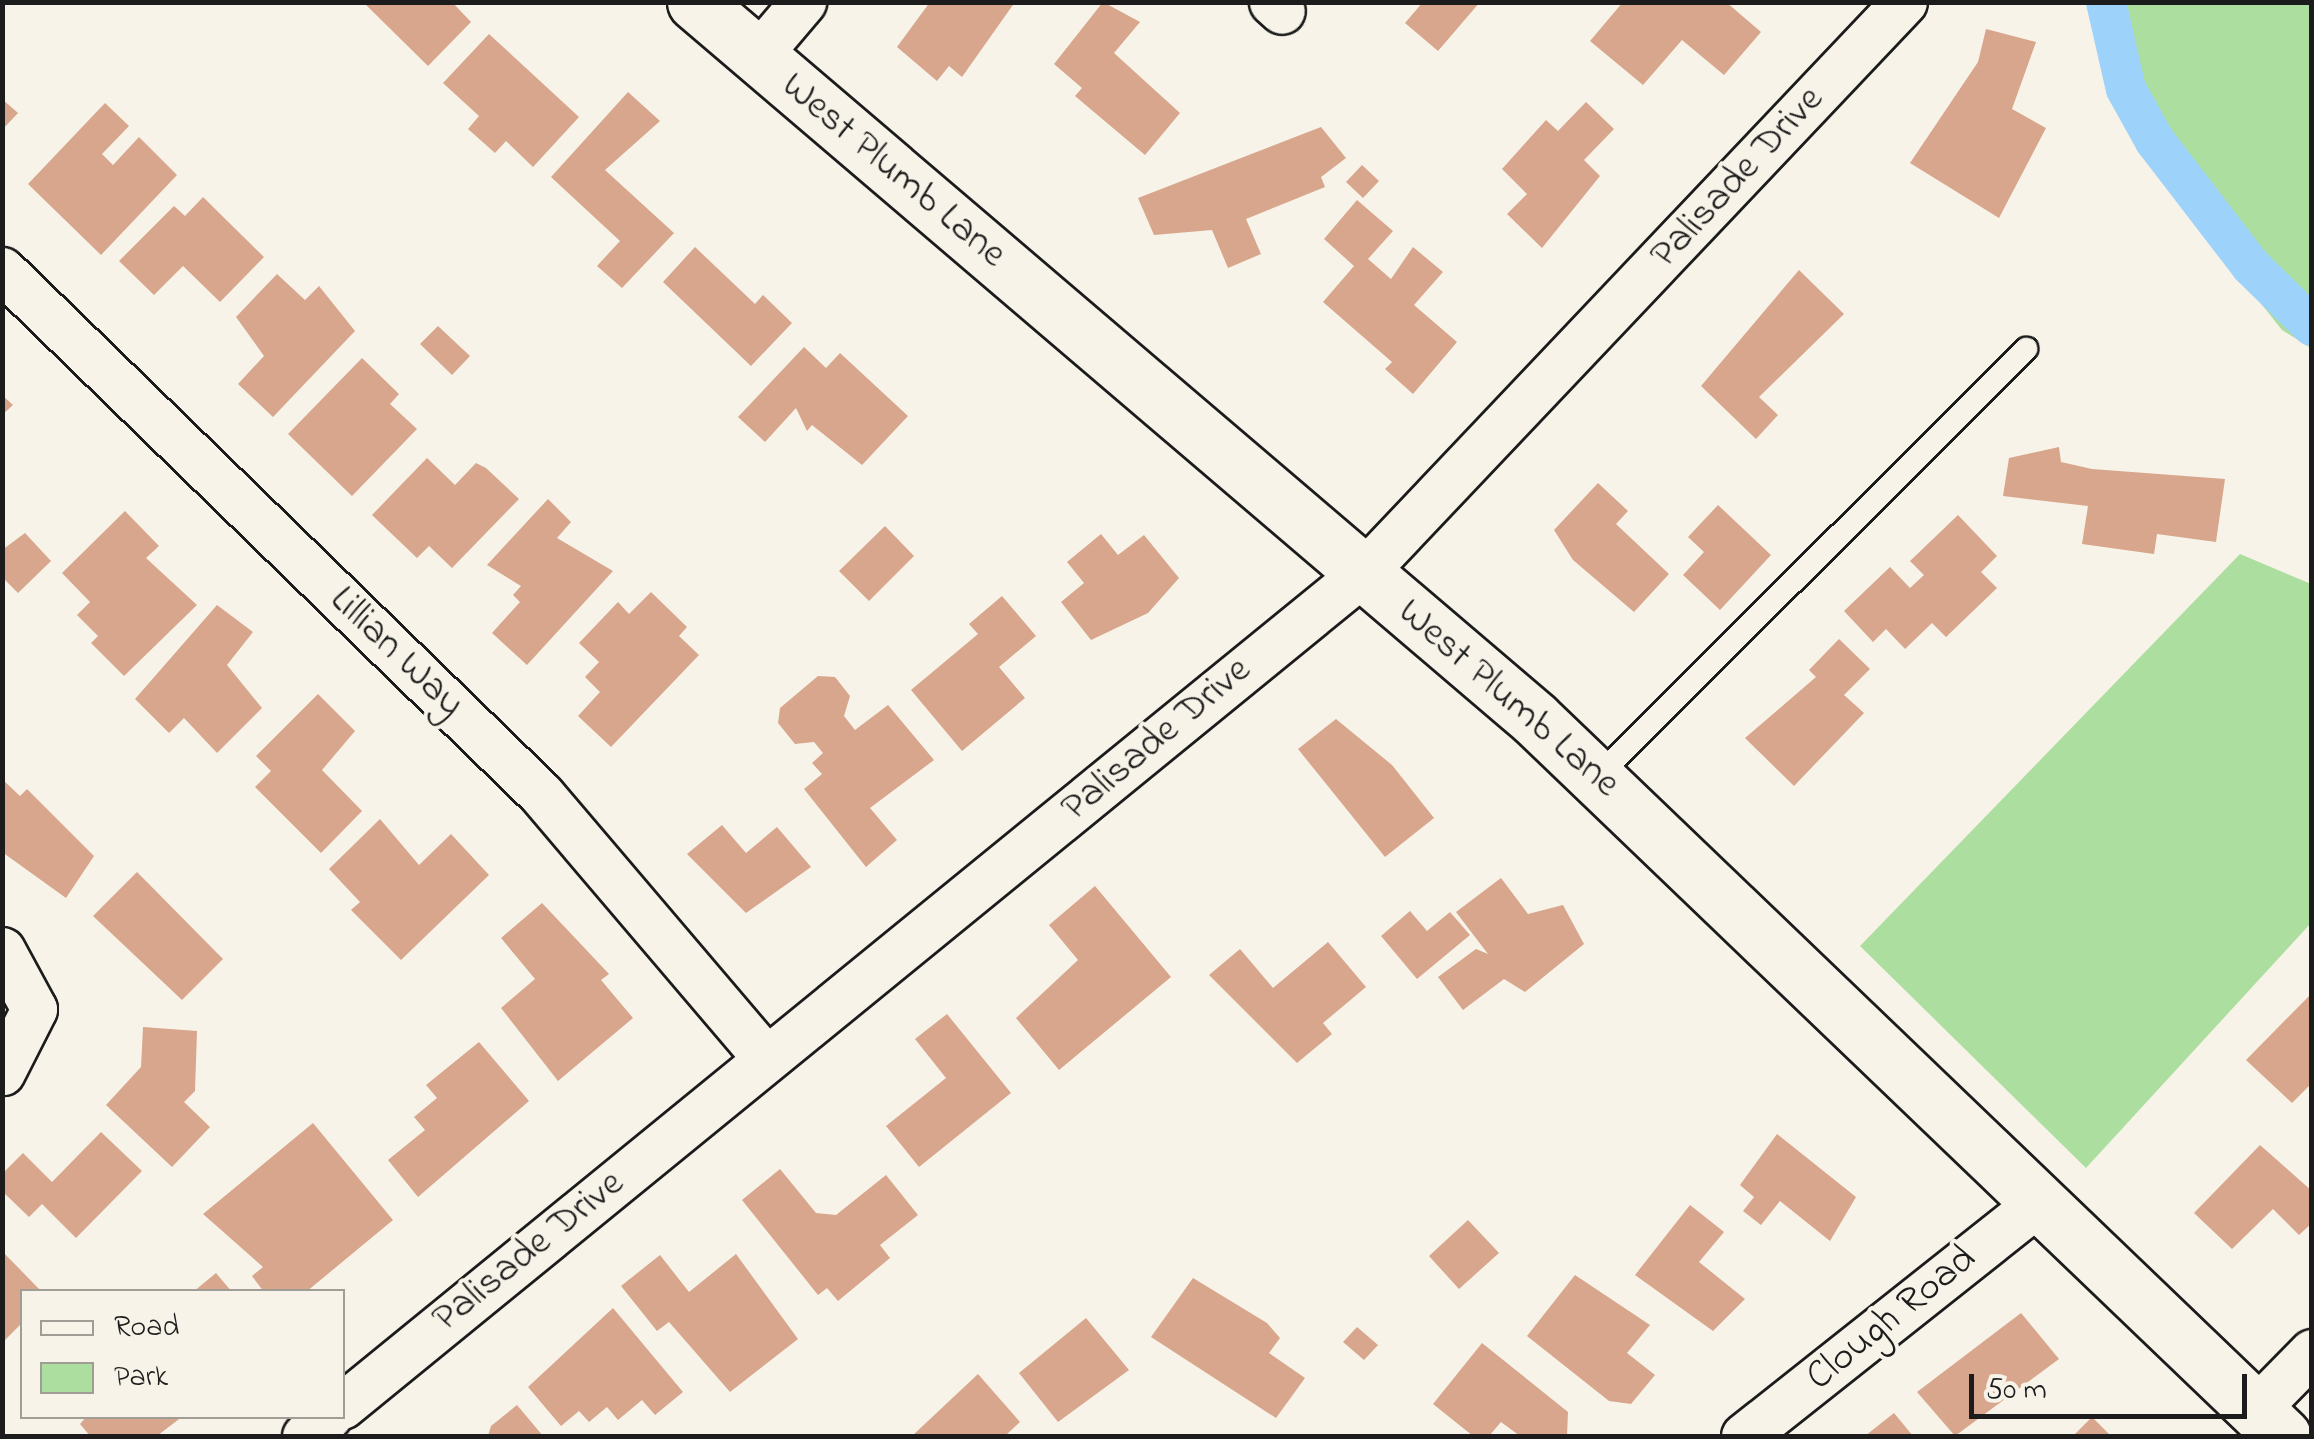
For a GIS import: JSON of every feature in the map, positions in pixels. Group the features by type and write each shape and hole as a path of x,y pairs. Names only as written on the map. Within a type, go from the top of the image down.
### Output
{"main road":[{"name":"West Plumb Lane","path":"695,2 1598,776 2269,1423"}],"street":[{"path":"758,55 803,2"},
{"name":"Palisade Drive","path":"345,1404 1364,572 1904,2"},
{"name":"Lillian Way","path":"2,270 542,794 766,1058"},
{"path":"2,950 34,1009 2,1072"},
{"name":"Clough Road","path":"1744,1436 2040,1201"},
{"path":"2269,1423 2312,1352"},
{"path":"305,1436 325,1419"}],"lane":[{"path":"1598,776 2026,349"}],"green space":[{"path":"2095,3 2311,3 2311,348 2282,330 2165,182 2117,99"},
{"path":"2240,554 2311,584 2311,923 2086,1168 1860,946"}],"building":[{"path":"363,2 452,2 471,22 428,66"},
{"path":"930,2 1015,2 962,77 949,66 937,81 897,47"},
{"path":"1103,2 1140,22 1114,53 1180,113 1145,155 1075,96 1082,88 1054,64"},
{"path":"1423,2 1480,2 1438,51 1405,23"},
{"path":"1623,2 1726,2 1761,32 1724,75 1682,40 1643,85 1590,41"},
{"path":"1986,29 2036,42 2012,109 2046,128 1999,218 1910,163 1978,62"},
{"path":"489,34 579,117 533,167 506,141 495,153 468,129 479,116 443,83"},
{"path":"628,92 660,121 605,170 674,233 622,288 597,266 620,241 551,177"},
{"path":"2,99 18,113 2,130"},
{"path":"1586,102 1614,129 1584,160 1600,176 1542,248 1507,214 1527,194 1502,169 1546,120 1558,131"},
{"path":"105,103 129,126 102,154 113,165 139,137 177,175 101,255 28,184"},
{"path":"1321,127 1346,158 1321,177 1325,187 1246,219 1261,254 1228,268 1212,230 1154,235 1138,198"},
{"path":"1362,165 1379,181 1363,198 1346,182"},
{"path":"203,197 264,257 220,302 183,266 154,295 119,261 174,206 185,216"},
{"path":"1357,200 1393,231 1368,259 1391,279 1413,247 1443,272 1414,305 1457,342 1413,394 1385,369 1392,362 1323,302 1354,266 1324,239"},
{"path":"695,247 755,304 763,295 792,323 751,366 663,282"},
{"path":"1799,270 1844,314 1759,397 1778,415 1756,439 1701,386"},
{"path":"277,274 305,300 319,286 355,331 273,417 238,384 264,356 236,317"},
{"path":"438,326 470,356 452,375 420,344"},
{"path":"804,347 826,368 840,353 908,416 862,465 812,425 807,431 796,408 765,442 738,417"},
{"path":"362,358 399,394 390,404 417,429 352,496 288,434"},
{"path":"2,395 13,405 2,415"},
{"path":"2059,447 2061,462 2092,469 2225,479 2216,542 2157,534 2154,554 2082,544 2088,506 2003,496 2009,458"},
{"path":"427,458 455,485 476,463 519,499 452,568 429,546 417,558 372,515"},
{"path":"1598,483 1628,511 1616,524 1669,574 1634,612 1573,560 1554,530"},
{"path":"548,499 571,522 557,538 613,571 527,665 492,633 520,602 513,595 521,586 487,565"},
{"path":"1718,505 1771,555 1720,610 1683,575 1704,552 1688,537"},
{"path":"125,511 159,546 146,558 197,605 124,676 91,643 98,636 77,615 90,602 62,573"},
{"path":"1958,515 1997,556 1981,572 1997,588 1946,637 1932,623 1905,649 1886,629 1873,642 1844,611 1890,567 1910,588 1924,575 1910,561"},
{"path":"885,526 914,556 869,601 839,571"},
{"path":"25,533 51,561 18,593 2,577 2,550"},
{"path":"1101,534 1118,555 1144,535 1179,578 1148,613 1091,640 1061,602 1084,583 1067,562"},
{"path":"651,592 687,627 679,636 699,655 611,747 578,716 600,692 585,677 599,662 579,643 618,602 629,614"},
{"path":"1002,596 1036,636 999,667 1025,698 962,751 911,690 978,634 969,624"},
{"path":"217,605 253,632 227,665 262,708 217,753 184,718 169,733 135,699"},
{"path":"1839,639 1870,669 1844,695 1864,713 1794,786 1745,738 1816,677 1809,670"},
{"path":"818,676 835,677 850,696 844,716 855,730 888,705 934,760 870,808 897,840 866,867 804,789 822,774 812,763 823,753 814,742 795,744 778,723 780,708"},
{"path":"318,694 355,731 322,770 362,811 321,853 255,787 271,771 256,756"},
{"path":"1336,719 1392,765 1434,818 1385,857 1298,749"},
{"path":"2,779 20,796 27,789 94,856 66,898 2,852"},
{"path":"380,819 419,865 451,834 489,875 401,960 351,910 360,902 329,869"},
{"path":"722,825 746,853 777,827 811,867 746,913 687,854"},
{"path":"137,872 223,959 182,1000 93,916"},
{"path":"1501,878 1528,914 1563,905 1584,944 1525,992 1504,979 1463,1010 1438,977 1476,949 1488,954 1456,912"},
{"path":"1095,886 1171,977 1059,1070 1016,1018 1078,960 1049,925"},
{"path":"542,903 609,974 601,980 633,1018 558,1081 501,1008 535,979 501,938"},
{"path":"1410,911 1427,931 1450,912 1470,935 1417,979 1381,936"},
{"path":"1328,942 1366,987 1323,1023 1332,1034 1297,1063 1209,975 1240,949 1273,988"},
{"path":"2312,993 2312,1083 2292,1103 2246,1060"},
{"path":"947,1014 1011,1093 919,1167 886,1126 946,1078 915,1039"},
{"path":"143,1027 197,1031 195,1091 184,1102 210,1127 172,1167 106,1105 141,1067"},
{"path":"479,1042 529,1101 418,1197 388,1160 425,1130 414,1117 437,1098 426,1085"},
{"path":"313,1123 393,1220 310,1289 262,1289 252,1276 263,1267 203,1214"},
{"path":"101,1132 142,1171 76,1238 42,1204 29,1217 2,1191 2,1174 23,1153 52,1182"},
{"path":"1777,1134 1856,1197 1830,1241 1780,1201 1761,1225 1743,1211 1754,1197 1740,1185"},
{"path":"2260,1145 2312,1191 2312,1223 2299,1235 2273,1209 2232,1249 2194,1213"},
{"path":"780,1169 816,1213 836,1215 886,1175 918,1215 880,1245 890,1258 838,1301 827,1288 818,1295 742,1200"},
{"path":"1690,1205 1724,1232 1699,1262 1745,1299 1713,1331 1635,1275"},
{"path":"1468,1220 1499,1253 1459,1289 1429,1256"},
{"path":"2,1251 39,1289 20,1289 20,1325 2,1343"},
{"path":"736,1254 798,1339 730,1392 669,1322 657,1331 621,1286 660,1255 689,1292"},
{"path":"216,1273 229,1289 197,1289"},
{"path":"1575,1275 1650,1325 1627,1353 1655,1375 1631,1404 1609,1401 1527,1336"},
{"path":"1193,1278 1267,1323 1280,1338 1269,1353 1305,1378 1276,1418 1151,1337"},
{"path":"613,1308 683,1392 655,1415 642,1400 618,1420 607,1407 589,1422 579,1411 561,1426 528,1387"},
{"path":"2021,1313 2059,1359 1955,1436 1917,1392"},
{"path":"1086,1318 1129,1370 1058,1422 1019,1373"},
{"path":"1357,1327 1378,1345 1364,1360 1343,1342"},
{"path":"1482,1343 1568,1412 1567,1436 1520,1436 1501,1422 1489,1436 1473,1436 1433,1404"},
{"path":"978,1374 1020,1422 1005,1436 912,1436"},
{"path":"517,1405 543,1436 488,1436 491,1426"},
{"path":"1894,1413 1913,1436 1865,1436"},
{"path":"2092,1417 2111,1436 2073,1436"},
{"path":"84,1419 179,1419 157,1436 90,1436 80,1424"}],"waterway":[{"path":"2106,2 2126,89 2155,141 2251,266 2312,326"}]}
